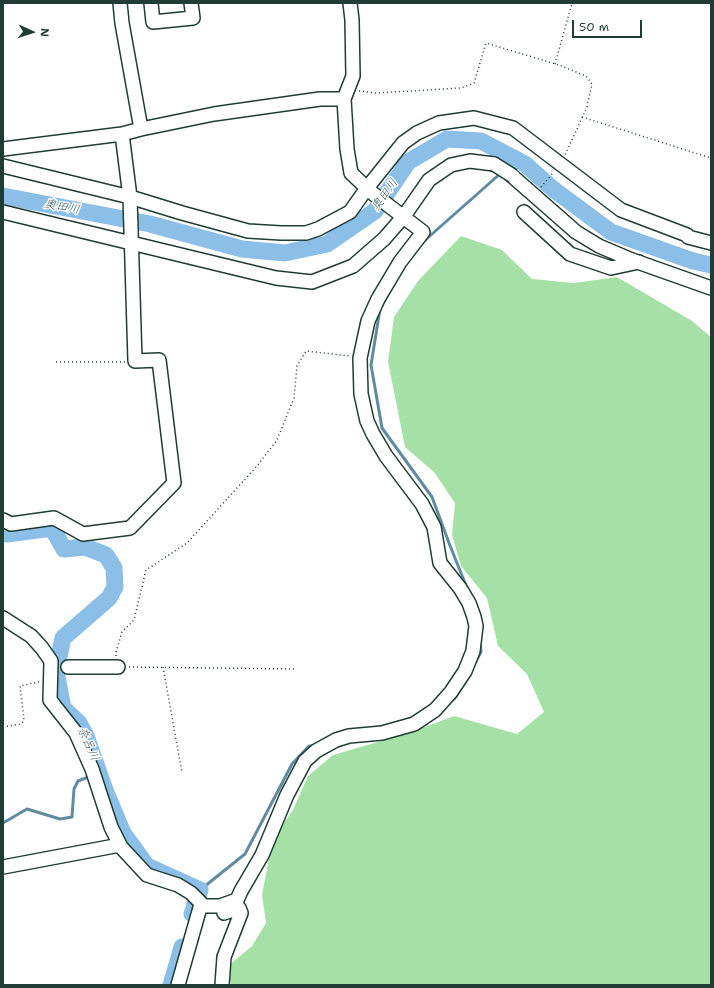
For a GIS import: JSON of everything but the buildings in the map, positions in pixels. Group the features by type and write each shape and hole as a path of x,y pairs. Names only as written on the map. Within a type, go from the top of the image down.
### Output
{"street":[{"path":"120,3 122,23 141,129"},
{"path":"151,3 153,22 193,18 192,3"},
{"path":"207,905 220,906 237,900 262,854 287,795 305,761 316,751 332,742 349,736 382,733 414,724 435,710 451,692 465,671 473,651 476,626 469,603 460,588 440,563 434,527 422,504 386,456 372,434 367,421 361,394 360,358 368,321 378,300 400,262 423,232 369,190 351,173 346,149 345,94 353,76 352,20 350,3"},
{"path":"3,149 122,134 214,114 345,94"},
{"path":"3,166 130,197 248,231 281,234 306,233 318,229 350,212 369,190 404,143 417,133 440,123 474,118 513,128 621,210 687,235 688,237 711,243"},
{"path":"3,520 11,524 54,518 83,534 130,528 174,483 159,360 134,362 130,197 122,134"},
{"path":"3,212 131,240 276,278 312,282 353,266 384,239 400,214 429,180 452,165 470,161 494,164 513,176 511,174 576,232 599,246 711,288"},
{"path":"524,212 570,254 611,268 639,262"},
{"path":"3,618 31,636 51,661 50,700 76,733 92,769 111,827 120,845 147,875 178,885 220,913 239,908 242,913 224,957 222,985"},
{"path":"68,667 118,667"},
{"path":"3,867 120,845"},
{"path":"178,985 207,905"}],"path":[{"path":"555,64 572,3"},
{"path":"345,94 461,88 474,84 486,43 555,64 586,76 592,84 587,107 561,163 534,195"},
{"path":"582,117 711,158"},
{"path":"296,669 118,667 116,652 122,632 134,620 146,570 187,543 257,466 277,440 294,398 297,366 306,350 360,358"},
{"path":"56,362 134,362"},
{"path":"162,667 182,773"},
{"path":"3,726 22,724 24,720 20,686 50,680"}],"green space":[{"path":"461,236 502,250 532,279 574,283 617,277 692,321 711,337 711,985 231,985 228,966 252,946 266,923 262,895 273,838 293,810 308,776 333,755 409,733 454,716 517,734 544,712 527,674 498,646 487,598 461,566 452,535 455,503 434,472 405,447 388,362 394,317 418,281"}],"waterway":[{"name":"奥田川","path":"3,196 150,224 242,249 285,253 327,244 375,211 408,162 447,139 481,141 525,164 553,189 611,232 693,261 711,265"},
{"path":"507,168 516,160"},
{"path":"423,242 501,173"},
{"path":"388,294 380,309 371,365 382,428 432,497 467,588"},
{"name":"奈呂川","path":"3,532 7,534 52,528 64,549 85,547 106,555 114,568 115,587 109,598 63,638 56,671 63,708 79,723 86,736 105,790 123,833 147,866 200,890 192,914"},
{"path":"476,661 481,652 480,642"},
{"path":"450,702 455,698 461,688"},
{"path":"200,890 245,854 292,764 309,746 314,746"},
{"path":"3,823 27,809 60,819 72,817 74,789 78,781 91,776"},
{"name":"奈呂川","path":"171,985 182,947"}]}
